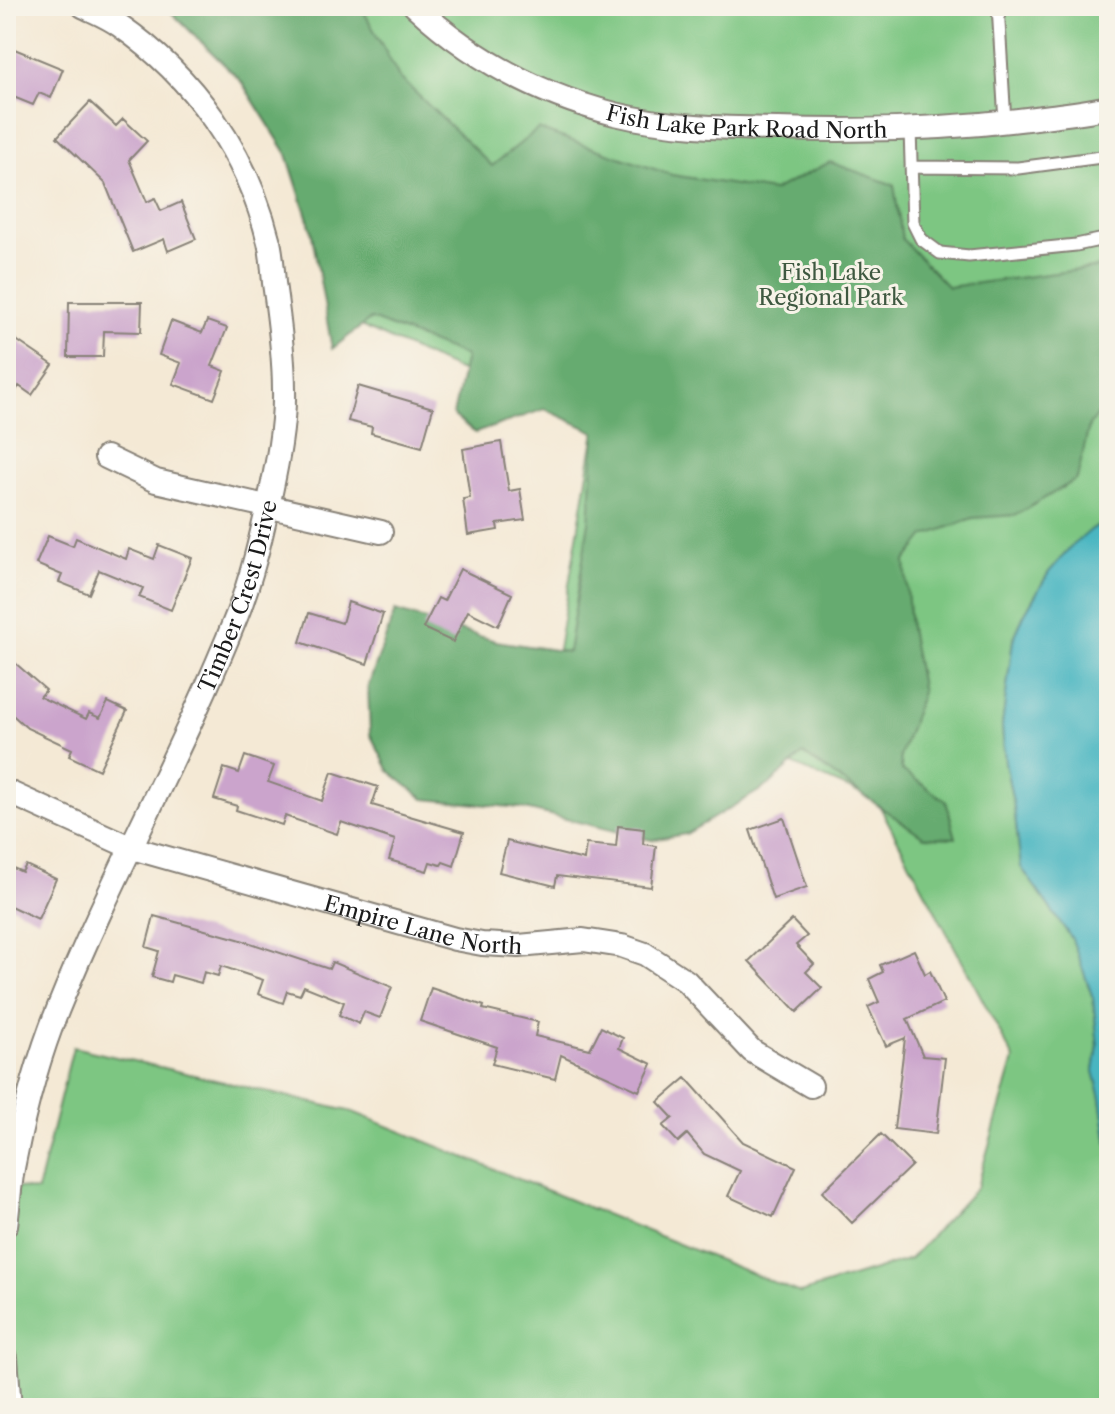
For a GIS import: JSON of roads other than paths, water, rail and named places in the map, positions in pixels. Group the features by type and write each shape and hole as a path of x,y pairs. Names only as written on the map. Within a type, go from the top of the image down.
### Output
{"street":[{"name":"Timber Crest Drive","path":"6,1225 10,1160 56,1013 238,613 256,559 278,462 285,393 270,246 259,206 238,159 213,116 180,77 116,23 83,6"},
{"name":"Fish Lake Park Road North","path":"415,6 470,50 519,79 569,100 616,114 665,123 826,131 910,130 1005,122 1109,107"},
{"path":"106,457 156,481 381,532"},
{"name":"Empire Lane North","path":"6,791 132,848 455,939 519,946 583,940 622,946 645,954 686,981 752,1051 811,1086"},
{"path":"6,1358 10,1408"}],"lane":[{"path":"998,6 1005,122"},
{"path":"910,130 913,223 921,239 940,253 969,256 1076,245 1109,238"},
{"path":"911,167 1018,168 1109,156"}],"water":[{"path":"1109,522 1109,1151 1094,1071 1098,1046 1093,998 1072,939 1021,867 1002,726 1013,640 1024,615 1049,572 1071,547 1092,529"}],"park label":[{"name":"Fish Lake Regional Park","path":"831,284"}]}
